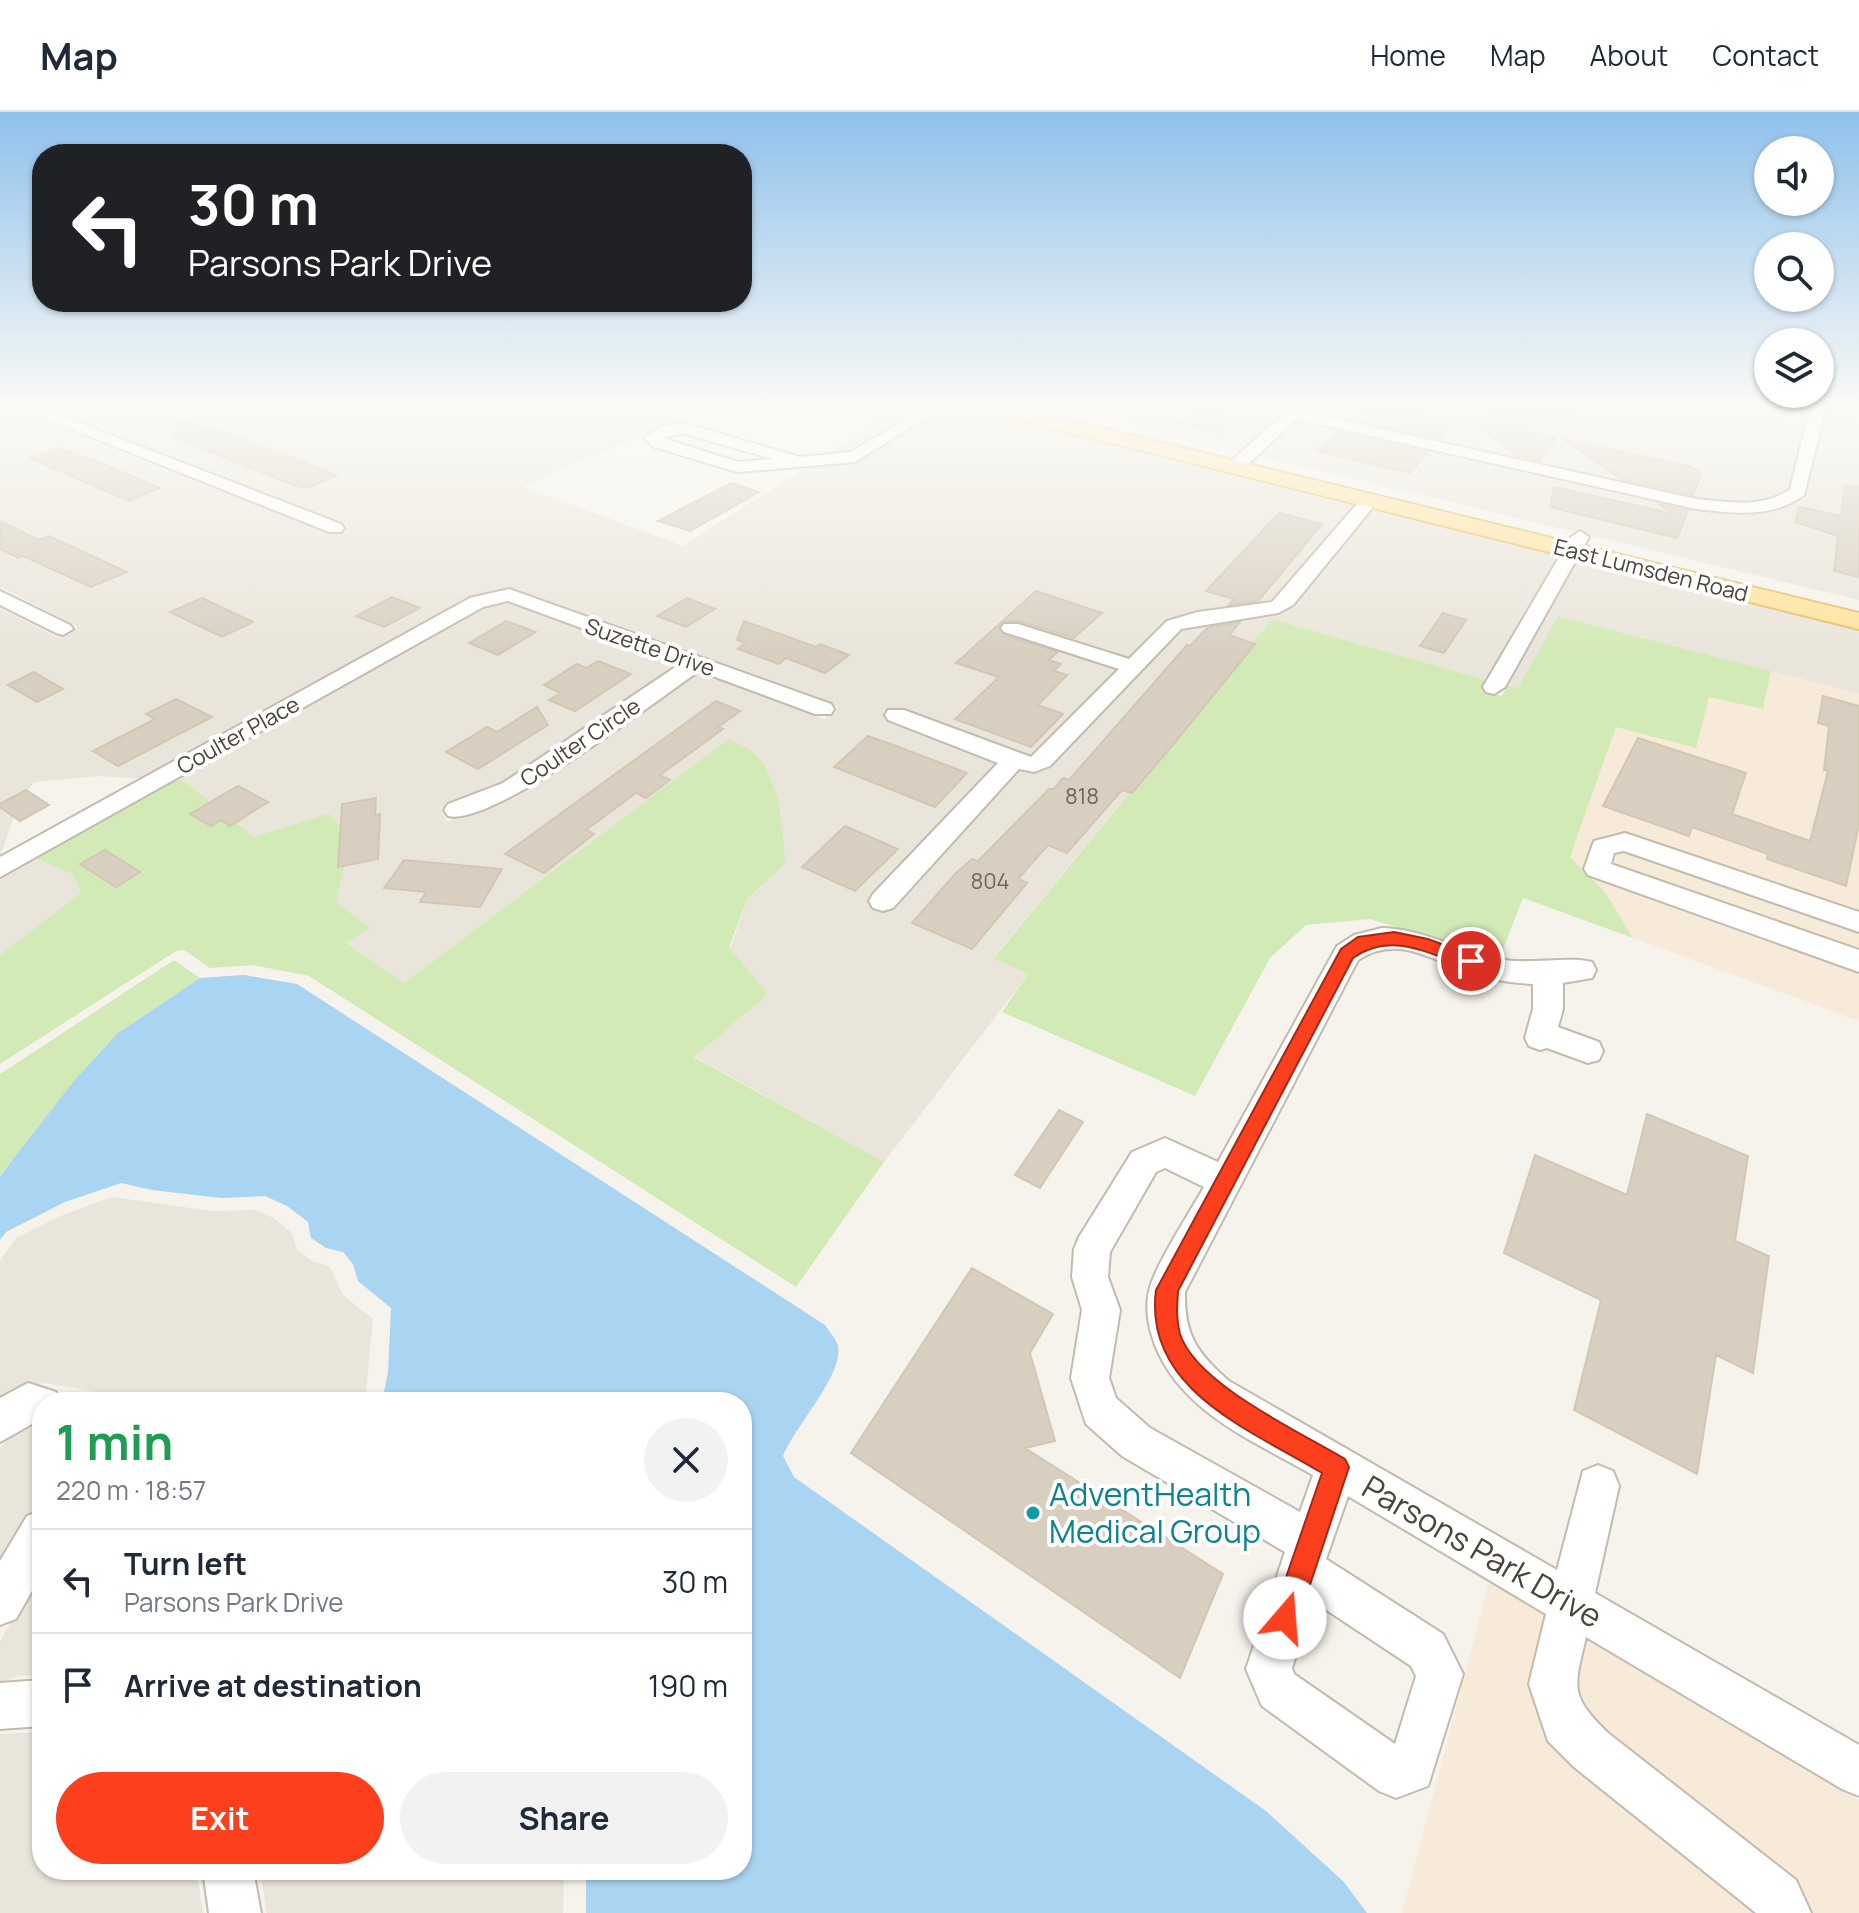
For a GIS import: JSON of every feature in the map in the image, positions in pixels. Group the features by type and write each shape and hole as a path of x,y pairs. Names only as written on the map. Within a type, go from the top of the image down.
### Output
{"main road":[{"name":"East Lumsden Road","path":"1326,488 1369,501 1859,605"},
{"name":"East Lumsden Road","path":"1347,488 1576,544 1859,621"}],"street":[{"path":"233,488 335,528"},
{"path":"1624,488 1696,504 1739,508 1789,500 1799,488"},
{"path":"896,715 1014,761 1034,765 1042,761 1174,625 1198,618 1269,610 1286,601 1369,501"},
{"path":"1494,687 1576,544"},
{"name":"Suzette Drive","path":"477,602 509,595 823,709"},
{"path":"0,597 63,629"},
{"name":"Coulter Place","path":"0,868 477,602"},
{"path":"1011,628 1133,667"},
{"name":"Coulter Circle","path":"457,810 512,788 697,663"},
{"path":"883,901 1014,761"},
{"path":"1859,922 1625,842 1603,847 1597,869 1859,961"},
{"name":"Parsons Park Drive","path":"1588,1051 1540,1035 1565,973 1493,969 1410,940 1377,939 1355,947 1340,962 1167,1290 1165,1311 1168,1334 1178,1356 1194,1378 1215,1395 1859,1772"},
{"path":"1224,1181 1165,1152 1144,1162 1092,1249 1090,1277 1101,1310 1090,1378 1100,1410 1136,1442 1306,1555 1337,1467"},
{"path":"0,1422 28,1403 32,1404"},
{"path":"1598,1486 1552,1684 1565,1724 1591,1750 1778,1898 1785,1913"},
{"path":"0,1603 32,1548"},
{"path":"0,1706 32,1704"},
{"path":"230,1880 235,1913"}],"shaded area":[{"path":"0,488 215,488 332,534 348,526 250,488 527,488 683,546 774,488 1302,488 1560,552 1486,680 1272,619 994,957 1029,973 884,1162 694,1056 747,899 785,864 728,739 404,983 345,942 336,902 351,842 254,837 171,780 481,606 504,601 681,665 506,783 441,808 447,822 521,792 698,671 824,719 838,707 517,590 478,595 465,599 146,779 100,776 34,782 19,803 1,854 8,855 0,860 0,608 57,637 78,627 0,587"},
{"path":"1392,488 1859,488 1859,600"},
{"path":"1579,557 1859,626 1859,694 1559,616 1518,689 1507,686"},
{"path":"1771,671 1859,694 1859,1021 1633,938 1605,892 1570,857 1616,726 1695,748 1709,697 1763,709"},
{"path":"36,857 72,874 81,894 0,955 0,877"},
{"path":"112,1197 211,1211 255,1210 274,1218 292,1233 297,1250 312,1261 329,1266 343,1295 373,1319 366,1392 99,1392 43,1383 21,1390 0,1405 0,1261 16,1238 65,1214"},
{"path":"20,1426 32,1428 32,1513 0,1566 0,1447"},
{"path":"1489,1582 1859,1800 1859,1913 1402,1913"},
{"path":"32,1585 32,1675 18,1676 0,1683 0,1641"},
{"path":"32,1732 32,1880 197,1880 203,1913 0,1913 0,1734"},
{"path":"262,1880 564,1880 563,1913 267,1913"}],"green space":[{"path":"1558,616 1771,671 1763,709 1709,697 1696,748 1616,727 1570,857 1605,892 1633,938 1523,898 1501,954 1462,947 1370,919 1306,925 1270,958 1195,1096 1002,1012 1028,974 994,958 1272,619 1486,680 1481,689 1502,696 1507,686 1518,688"},
{"path":"728,739 751,751 768,773 778,803 785,864 747,899 729,947 768,994 694,1057 884,1162 796,1287 309,976 253,965 210,968 184,950 176,951 0,1064 0,955 81,893 72,874 34,857 171,780 184,781 254,837 329,814 351,841 336,902 370,928 346,943 404,983"},
{"path":"174,960 200,978 118,1033 0,1175 0,1074"}],"water":[{"path":"244,975 297,984 825,1325 837,1344 838,1358 834,1371 783,1456 794,1477 1266,1811 1343,1881 1367,1913 586,1913 586,1880 752,1880 752,1392 384,1392 391,1308 358,1281 353,1264 343,1252 326,1248 311,1238 308,1222 287,1206 265,1196 221,1198 121,1183 65,1202 6,1232 0,1240 0,1176 74,1081 118,1033 200,978"}],"building":[{"path":"98,488 160,488 128,501"},
{"path":"721,488 747,488 759,492 690,531 658,521"},
{"path":"1554,488 1559,488 1674,514 1658,504 1688,510 1677,538 1550,507"},
{"path":"1662,488 1696,488 1693,495"},
{"path":"1845,488 1859,488 1859,577 1834,571 1838,536 1795,522 1799,507 1841,516"},
{"path":"1279,513 1322,524 1258,601 1229,605 1234,599 1206,591"},
{"path":"0,521 38,540 49,536 127,572 91,587 23,556 18,558 0,549"},
{"path":"1036,591 1102,613 1074,638 1019,621 1004,621 999,626 1003,635 1058,652 1049,660 1061,664 1054,671 1067,675 1038,705 1063,714 1031,747 955,719 999,677 956,663"},
{"path":"392,597 420,608 384,627 356,616"},
{"path":"202,598 253,622 222,637 170,612"},
{"path":"687,598 715,609 686,627 657,616"},
{"path":"1443,613 1466,620 1444,653 1420,646"},
{"path":"506,621 536,632 498,655 469,643"},
{"path":"744,621 816,647 820,644 849,655 825,673 786,658 779,664 738,649 745,643 737,640"},
{"path":"1240,622 1229,635 1255,644 1176,741 1132,793 1122,790 1067,853 1048,845 1018,879 1027,883 972,949 912,923 956,873 972,859 978,861 1049,789 1054,789 1063,778 1069,780 1187,645 1190,646 1207,628"},
{"path":"598,661 631,674 575,711 549,700 560,693 544,685 577,664 586,668"},
{"path":"34,672 63,689 37,702 8,685"},
{"path":"1823,696 1859,706 1859,824 1846,886 1767,859 1768,854 1692,827 1689,836 1603,806 1638,738 1746,773 1732,814 1810,841 1828,771 1824,770 1829,726 1818,723"},
{"path":"176,699 212,717 118,766 93,751 155,719 146,714"},
{"path":"716,701 740,711 718,727 723,729 660,775 670,780 646,798 636,793 586,830 594,834 544,873 505,854"},
{"path":"537,707 548,725 478,769 446,752 487,727 497,732"},
{"path":"868,736 967,773 935,807 834,767"},
{"path":"238,786 268,802 230,826 221,820 211,826 190,814"},
{"path":"26,790 49,805 20,821 0,804"},
{"path":"376,798 375,815 380,814 378,859 338,867 342,804"},
{"path":"845,826 898,849 855,891 802,867"},
{"path":"105,850 140,872 116,887 80,864"},
{"path":"404,860 502,869 480,907 420,902 426,892 384,888"},
{"path":"1059,1110 1083,1122 1040,1188 1015,1175"},
{"path":"1647,1114 1748,1156 1735,1241 1769,1256 1753,1373 1716,1355 1697,1474 1574,1410 1601,1300 1504,1253 1535,1155 1627,1195"},
{"name":"AdventHealth Medical Group","path":"972,1268 1053,1314 1030,1353 1055,1441 1025,1448 1223,1574 1180,1678 851,1453"}],"place":[{"name":"AdventHealth Medical Group","path":"1033,1513"}],"route":[{"path":"1285,1618 1337,1467 1231,1405 1194,1378 1178,1356 1168,1334 1165,1311 1167,1290 1347,953 1364,941 1394,938 1428,945 1471,961"}]}
